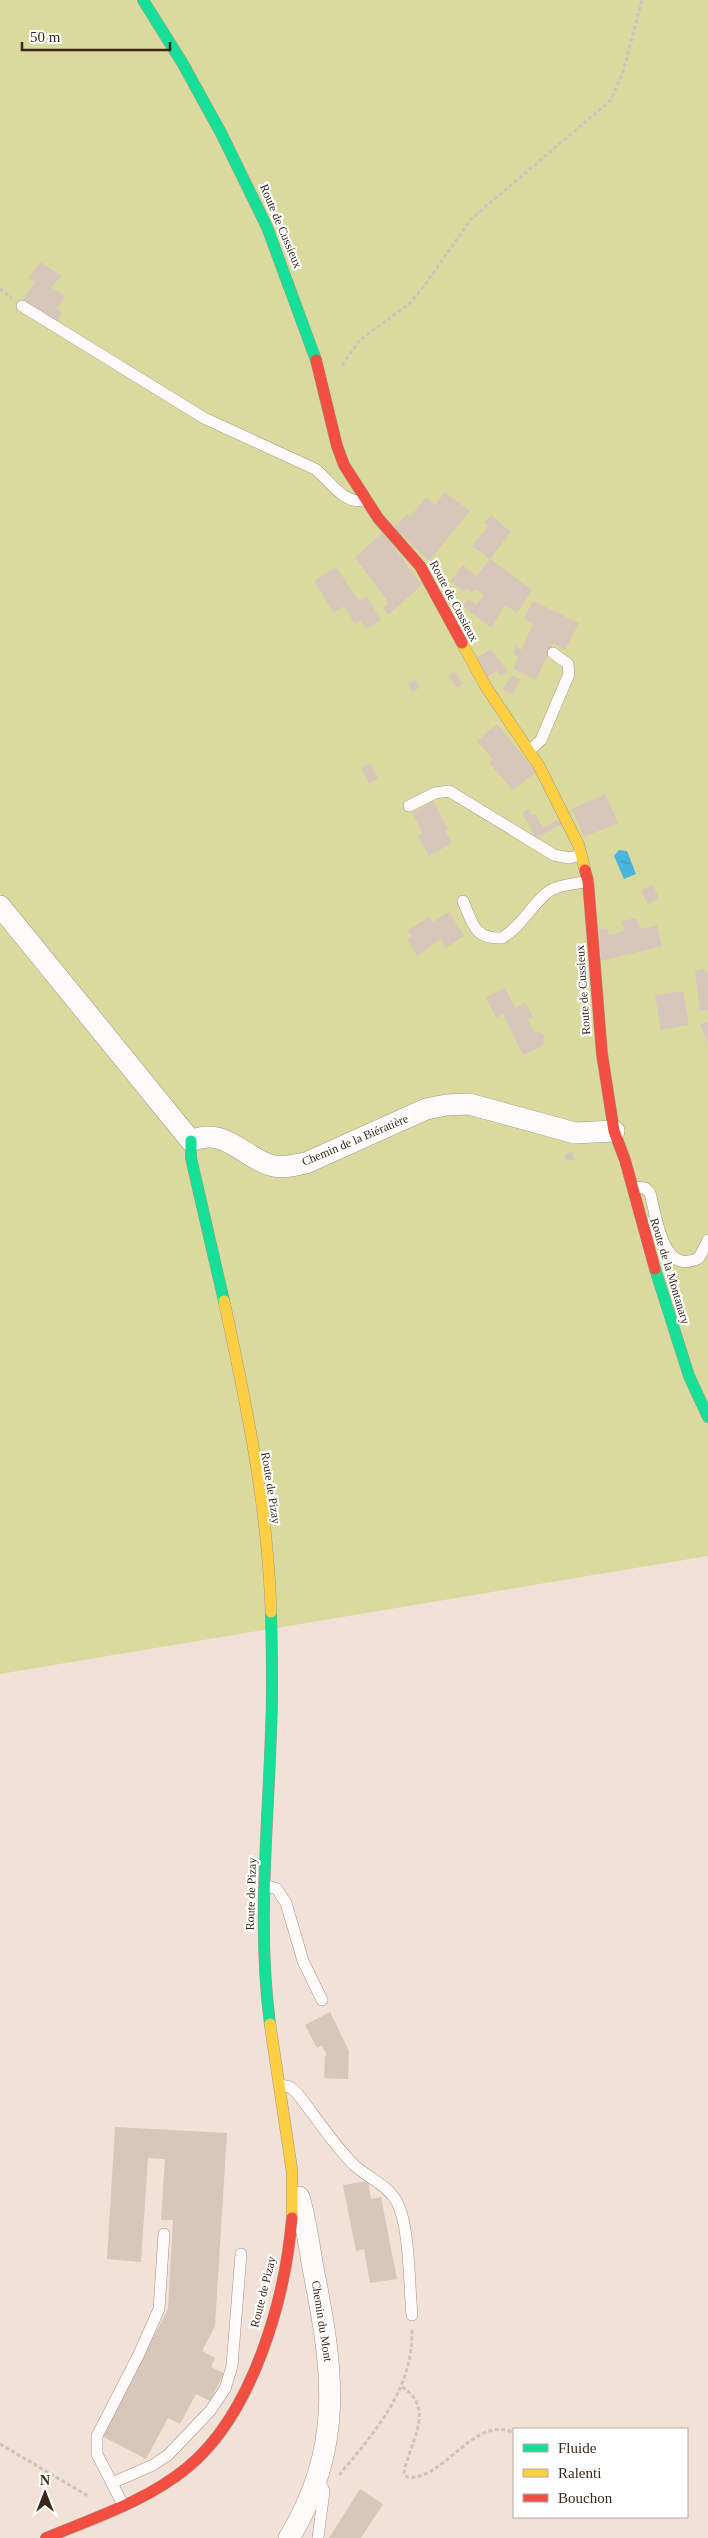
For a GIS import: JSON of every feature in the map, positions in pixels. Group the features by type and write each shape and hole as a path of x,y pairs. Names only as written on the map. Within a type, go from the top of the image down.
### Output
{"street":[{"name":"Route de Cussieux","path":"143,0 183,64 246,181 296,298 323,384 337,446 344,465 378,518 420,566 486,687 529,751 556,797 581,855 588,881 602,1054 614,1131"},
{"path":"0,906 192,1141"},
{"name":"Chemin de la Biératière","path":"192,1141 202,1136 213,1136 230,1142 272,1166 288,1166 306,1163 426,1109 446,1105 469,1104 574,1133 585,1134 614,1131"},
{"name":"Route de la Montanary","path":"614,1131 625,1160 645,1240 681,1353 708,1417"},
{"name":"Route de Pizay","path":"46,2538 146,2496 174,2478 200,2457 223,2429 260,2355 279,2295 285,2264 293,2192 266,2001 263,1949 272,1662 267,1555 244,1402 222,1286 192,1158 192,1141"},
{"name":"Chemin du Mont","path":"289,2538 320,2484 330,2414 330,2359 323,2312 301,2202 296,2192 293,2192"},
{"path":"285,2264 313,2265"}],"lane":[{"path":"22,306 204,418 314,469 324,475 338,492 352,500 366,499"},
{"path":"529,751 544,734 569,674 568,664 553,653"},
{"path":"409,806 435,793 449,791 554,855 569,858 581,855"},
{"path":"464,901 476,931 484,936 502,938 521,924 554,889 588,881"},
{"path":"631,1187 645,1188 650,1193 667,1250 674,1260 684,1263 699,1258 708,1240"},
{"path":"264,1885 277,1888 286,1903 303,1961 322,2000"},
{"path":"279,2085 290,2087 297,2093 345,2156 362,2172 380,2184 396,2202 403,2224 412,2315"},
{"path":"123,2505 97,2454 97,2436 159,2310 164,2234"},
{"path":"112,2483 153,2465 168,2455 210,2411 225,2389 232,2366 241,2254"},
{"path":"318,2538 320,2484"}],"path":[{"path":"323,384 336,377 360,340 410,303 471,220 610,101 624,72 642,0"},
{"path":"320,2484 334,2481 381,2421 402,2387 410,2366 413,2347 412,2315"},
{"path":"402,2387 416,2398 420,2413 418,2428 406,2461 404,2473 407,2477 421,2476 488,2430 507,2429 513,2432"},
{"path":"0,2444 112,2509"}],"shaded area":[{"path":"0,0 708,0 708,1556 0,1674"}],"water":[{"path":"619,850 627,851 636,874 624,879 614,856"}],"building":[{"path":"40,262 62,276 51,287 65,296 57,309 62,313 56,323 22,301 35,282 29,278"},
{"path":"445,492 470,511 429,561 394,527 407,514 410,517 426,497 435,505"},
{"path":"491,515 511,532 490,559 472,546 488,526 484,523"},
{"path":"383,532 422,585 388,615 383,608 389,603 355,558"},
{"path":"490,559 532,590 517,613 505,605 491,628 463,606 469,599 476,605 484,595 477,589 471,592 467,588 464,592 450,581 463,565 476,576"},
{"path":"336,567 359,601 367,596 381,620 366,629 361,620 355,624 344,606 334,613 314,581"},
{"path":"533,601 579,623 565,650 553,643 536,680 514,669 518,657 513,653 516,646 521,650 533,624 524,618"},
{"path":"491,649 508,672 500,676 497,671 487,677 475,659"},
{"path":"454,672 463,683 458,688 448,676"},
{"path":"512,675 521,680 512,694 503,689"},
{"path":"415,680 420,687 413,692 408,684"},
{"path":"497,724 536,772 513,790 489,763 493,759 477,741"},
{"path":"370,763 378,779 369,783 361,768"},
{"path":"605,794 618,823 584,837 572,809"},
{"path":"433,801 448,829 445,830 452,843 429,856 418,836 423,833 412,813"},
{"path":"529,809 532,815 535,814 543,828 560,819 562,824 536,838 522,813"},
{"path":"653,885 659,898 648,905 641,890"},
{"path":"449,912 464,936 446,948 441,939 417,956 407,939 412,937 408,930 429,917 432,922"},
{"path":"636,918 640,929 657,925 662,946 601,961 599,930 607,928 609,935 625,931 621,921"},
{"path":"704,969 708,974 708,1010 700,1011 695,971"},
{"path":"505,988 515,1008 526,1003 533,1017 528,1019 533,1031 544,1036 543,1046 523,1055 503,1014 496,1018 486,997"},
{"path":"683,991 689,1025 661,1030 655,995"},
{"path":"708,1022 708,1043 700,1024"},
{"path":"573,1152 574,1160 566,1161 565,1154"},
{"path":"330,2012 349,2051 348,2079 324,2078 325,2056 327,2055 322,2045 317,2048 305,2025"},
{"path":"115,2127 227,2133 215,2326 202,2351 215,2358 211,2367 224,2373 210,2401 196,2394 180,2424 168,2418 146,2459 102,2436 168,2309 173,2220 161,2220 165,2159 148,2158 141,2262 107,2259"},
{"path":"368,2181 371,2199 381,2197 397,2279 370,2283 364,2249 356,2251 343,2185"},
{"path":"360,2489 383,2504 361,2538 329,2538"}],"traffic: fast":[{"path":"143,0 183,64 221,133 267,227 316,360"},
{"path":"191,1141 191,1158 224,1301"},
{"path":"655,1269 689,1376 708,1417"},
{"path":"270,2024 264,1951 264,1878 272,1701 271,1612"}],"traffic: slow":[{"path":"462,643 486,687 539,766 579,846 585,870"},
{"path":"224,1301 255,1455 269,1573 271,1612"},
{"path":"270,2024 292,2171 292,2218"}],"traffic: jam":[{"path":"316,360 337,446 344,465 378,518 420,566 462,643"},
{"path":"585,870 588,881 602,1054 614,1131 625,1160 655,1269"},
{"path":"46,2538 120,2508 155,2490 188,2467 211,2444 231,2417 248,2386 262,2353 282,2284 292,2218"}]}
